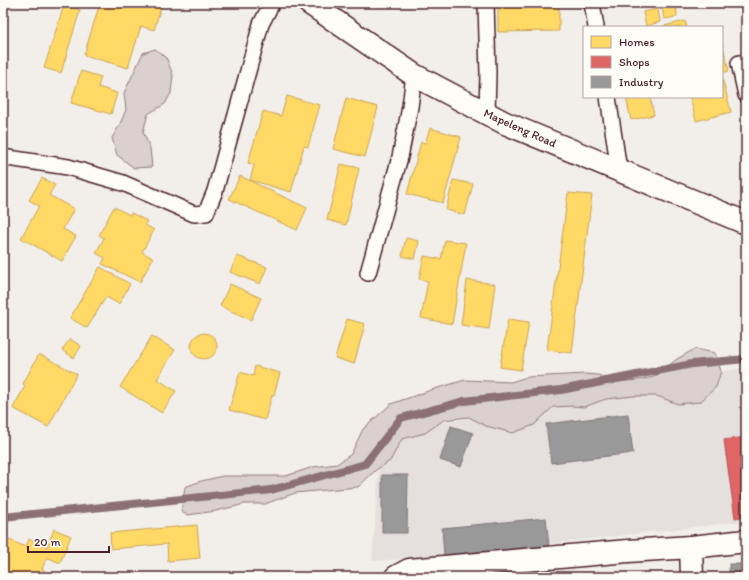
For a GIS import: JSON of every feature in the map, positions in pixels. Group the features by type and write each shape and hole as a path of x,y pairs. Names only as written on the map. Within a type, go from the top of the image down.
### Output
{"street":[{"name":"Mapeleng Road","path":"312,4 414,75 505,123 746,223"},
{"path":"396,577 409,570 691,547 746,541"},
{"path":"691,547 692,577"}],"lane":[{"path":"8,158 75,169 123,182 194,214 206,213 216,191 261,24 272,3"},
{"path":"486,3 488,74 487,113"},
{"path":"592,3 596,26"},
{"path":"739,63 746,95"},
{"path":"368,273 400,157 410,107 414,75"},
{"path":"608,98 619,170"}],"shaded area":[{"path":"155,49 166,57 173,75 171,93 165,104 148,114 143,132 150,148 152,167 134,168 117,155 112,138 126,110 124,93 143,53"},
{"path":"695,349 715,353 721,371 716,387 700,402 678,404 657,396 633,396 606,399 584,407 553,407 534,425 513,433 486,426 469,417 444,420 425,433 402,439 390,461 376,470 358,487 295,493 265,504 245,504 216,511 188,515 181,512 185,487 201,481 223,476 286,476 313,467 337,464 351,454 363,429 391,404 431,390 465,380 511,382 527,377 585,374 598,375 617,382 638,380 654,377 677,359"},
{"path":"746,367 746,521 444,556 372,561 380,455 406,430"}],"building: Homes":[{"path":"100,3 162,3 154,30 141,26 128,68 84,55"},
{"path":"498,3 559,3 559,31 498,32"},
{"path":"676,4 677,17 664,19 662,7"},
{"path":"64,5 80,10 61,73 44,68"},
{"path":"658,9 660,22 646,26 643,12"},
{"path":"685,21 687,26 664,26"},
{"path":"723,46 729,71 723,73"},
{"path":"81,71 101,77 98,87 117,93 111,114 71,103"},
{"path":"723,81 731,112 696,121 690,98 723,98"},
{"path":"287,96 320,105 308,147 304,146 291,192 250,180 254,165 248,163 263,111 281,116"},
{"path":"346,98 378,107 365,157 333,149"},
{"path":"626,98 650,98 654,115 631,120"},
{"path":"430,128 461,137 443,203 407,194 421,142 425,143"},
{"path":"341,164 359,168 346,225 327,220"},
{"path":"240,176 307,208 297,230 229,199"},
{"path":"42,178 55,185 49,195 74,209 63,229 76,236 62,261 21,238 39,206 29,200"},
{"path":"453,180 473,184 465,215 446,210"},
{"path":"568,193 592,195 572,353 547,350"},
{"path":"114,207 147,221 145,225 154,230 142,252 153,258 140,282 102,264 105,258 96,253 104,238 99,235"},
{"path":"406,238 419,241 415,259 402,256"},
{"path":"445,240 466,243 452,324 421,318 428,281 419,279 424,256 441,259"},
{"path":"237,256 267,267 260,284 230,272"},
{"path":"100,267 130,284 119,304 106,297 87,328 70,318"},
{"path":"467,280 495,284 489,329 461,325"},
{"path":"230,284 261,298 251,320 220,306"},
{"path":"347,319 365,324 354,364 335,358"},
{"path":"508,319 529,322 521,370 500,367"},
{"path":"204,333 213,337 217,346 213,355 204,359 195,355 191,346 195,337"},
{"path":"152,336 175,350 157,379 176,391 162,413 120,387"},
{"path":"70,339 81,346 74,358 62,350"},
{"path":"39,354 77,374 48,427 13,408 25,386 23,384"},
{"path":"255,366 280,373 265,420 229,410 240,372 253,376"},
{"path":"197,525 200,558 168,561 167,544 111,549 110,533"},
{"path":"54,529 71,536 60,563 47,557 42,569 45,571 42,577 3,577 3,542 5,538 26,547 29,539 47,547"}],"building: Shops":[{"path":"746,437 746,516 735,518 724,440"}],"building: Industry":[{"path":"628,414 633,453 551,463 546,424"},
{"path":"451,426 473,433 461,467 440,460"},
{"path":"382,475 408,475 407,533 382,533"},
{"path":"546,518 549,546 444,556 442,528"},
{"path":"729,564 746,564 746,577 729,577"}],"waterway":[{"path":"3,517 271,490 365,464 401,418 464,401 561,390 692,364 746,359"}]}
